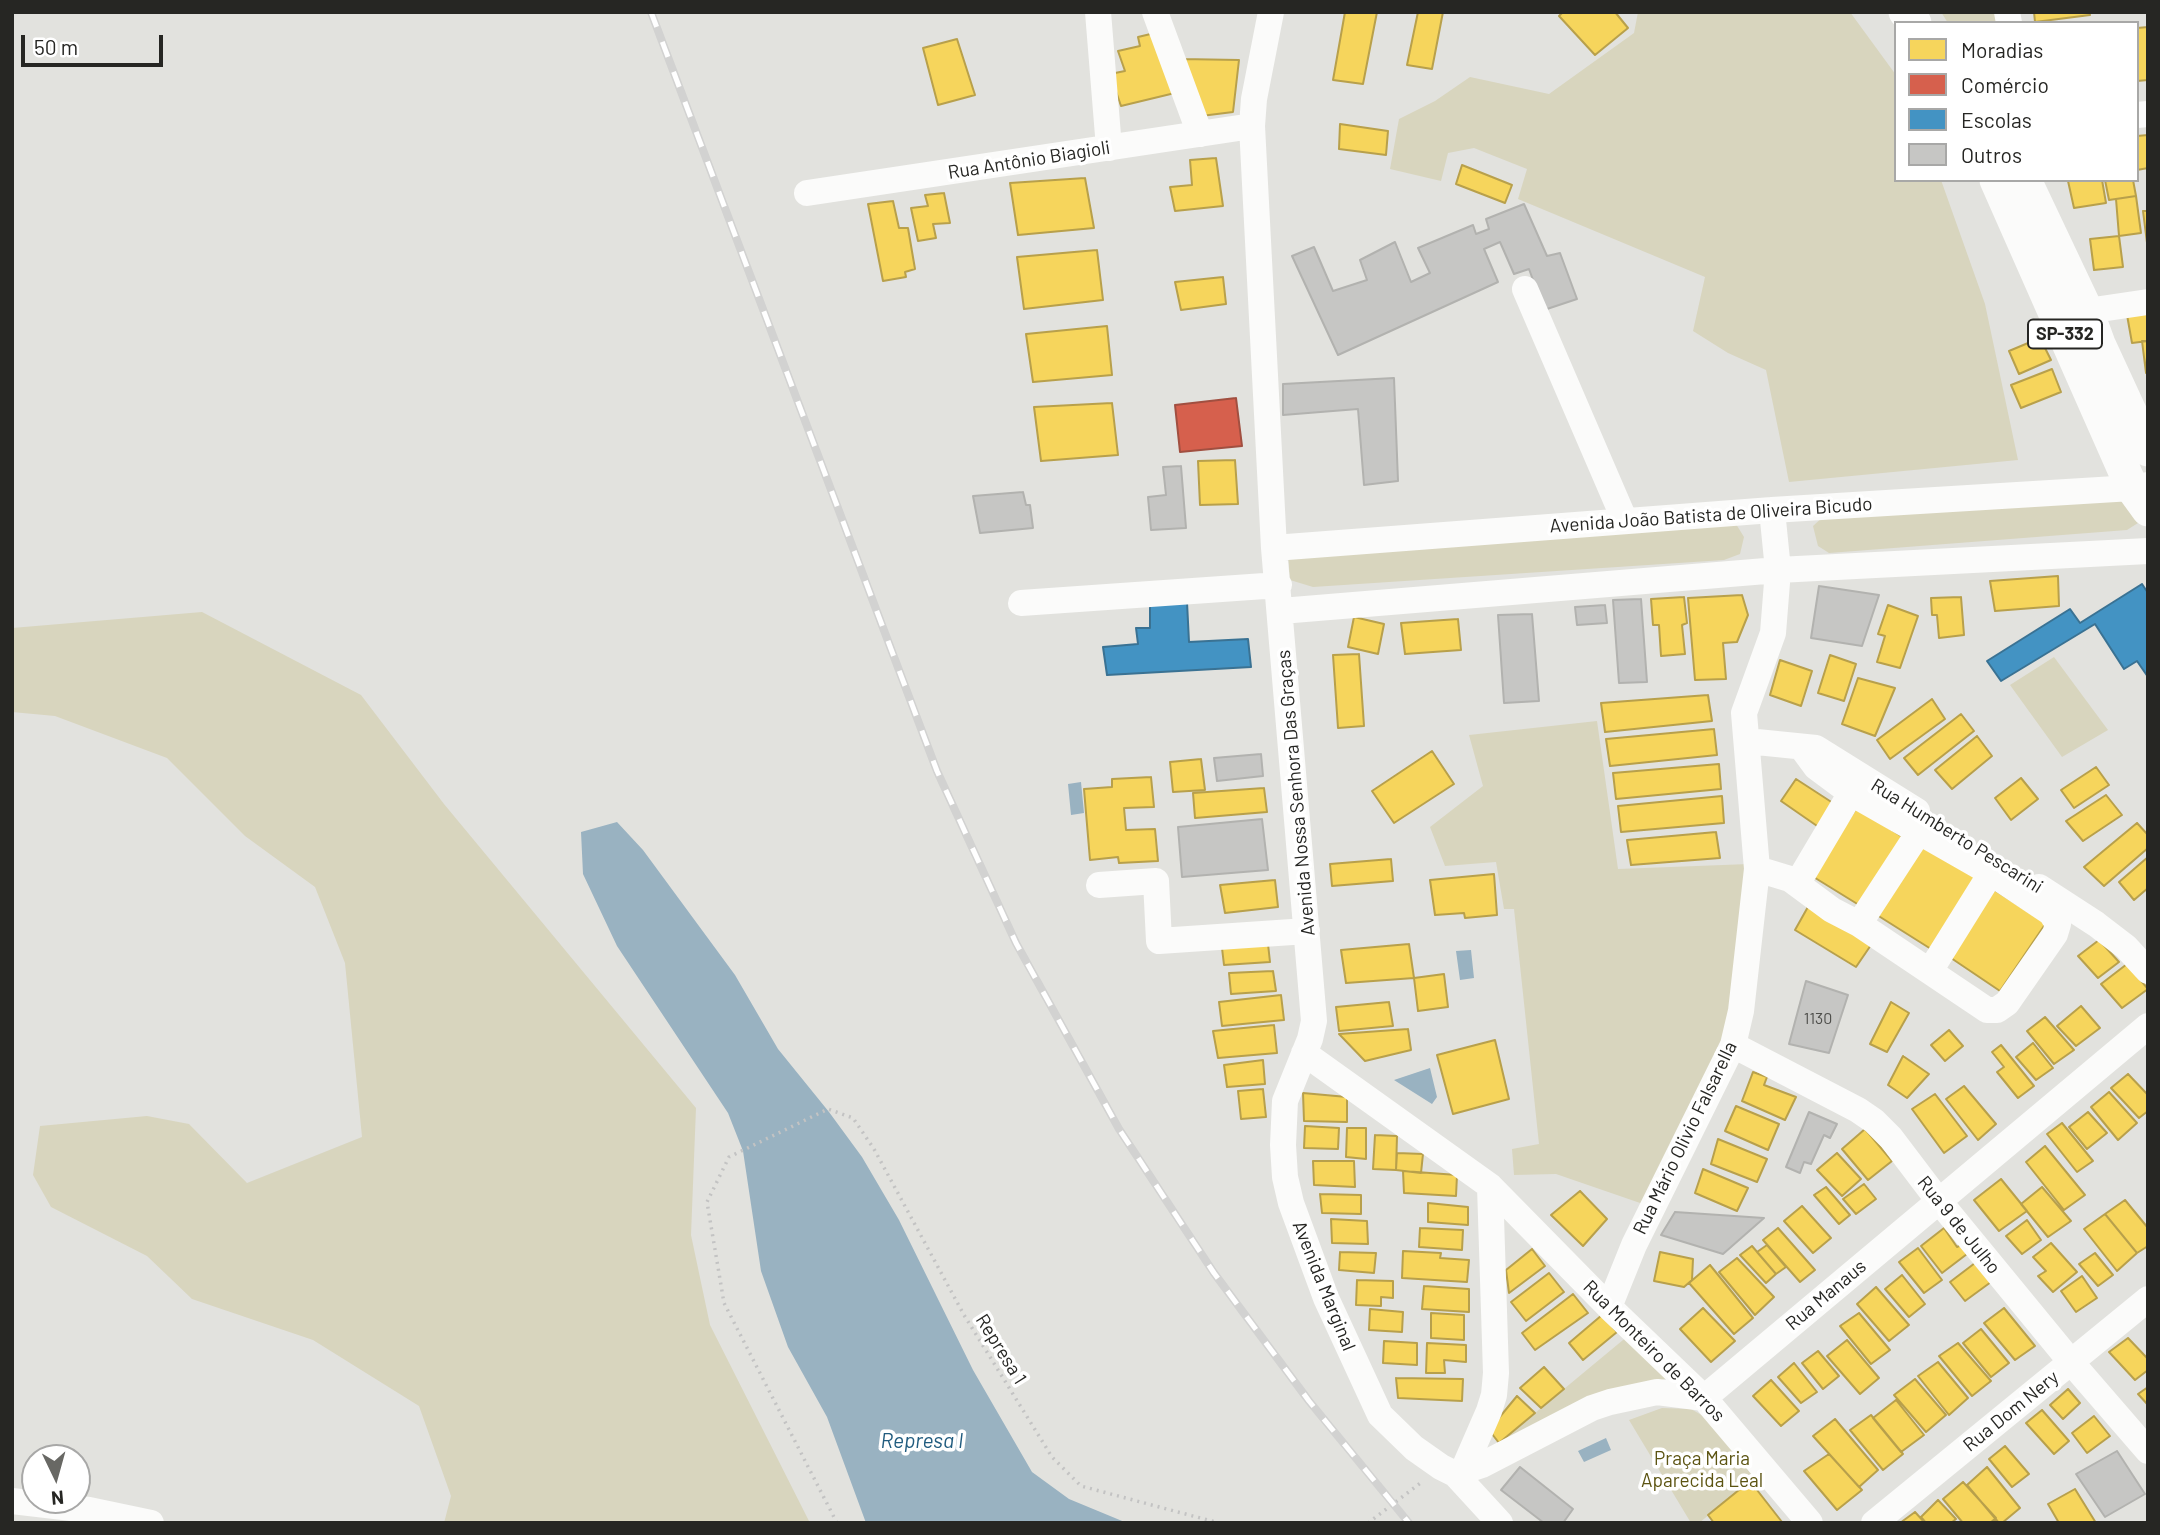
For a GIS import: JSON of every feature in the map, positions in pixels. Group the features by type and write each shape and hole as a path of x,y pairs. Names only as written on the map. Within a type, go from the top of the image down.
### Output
{"main road":[{"name":"SP-332","path":"1997,182 2143,494"},
{"name":"SP-332","path":"2026,182 2148,450"}],"street":[{"path":"1098,12 1109,148"},
{"path":"1155,12 1200,134"},
{"name":"Avenida Nossa Senhora Das Graças","path":"1271,12 1254,99 1252,126 1275,548 1314,1021 1304,1053"},
{"name":"Rua Antônio Biagioli","path":"807,193 1252,126"},
{"path":"1525,289 1625,521"},
{"path":"2087,311 2148,302"},
{"name":"Avenida João Batista de Oliveira Bicudo","path":"1275,548 1772,510 2143,494"},
{"name":"Rua Mário Olivio Falsarella","path":"1609,1307 1634,1244 1733,1045 1741,1011 1757,869 1744,713 1773,634 1778,570 1772,510"},
{"path":"1021,603 1280,598 2148,551"},
{"name":"Rua Humberto Pescarini","path":"1747,741 1816,748 2096,923 2126,947 2148,971"},
{"path":"1757,869 1790,879 1832,910 1859,924 1987,1010 1997,1010 2007,1003 2055,934 2058,924 2051,913 1991,873 1851,793 1816,767 1802,748"},
{"path":"1797,884 1851,793"},
{"path":"1859,924 1919,832"},
{"path":"1930,971 1991,873"},
{"path":"1099,885 1156,881 1159,940 1307,931"},
{"name":"Rua Manaus","path":"1704,1398 2148,1026"},
{"name":"Rua 9 de Julho","path":"1733,1045 1874,1121 1891,1138 1938,1200 2071,1362 2148,1451"},
{"path":"1304,1053 1490,1186 1496,1373 1494,1395 1489,1411 1452,1471"},
{"name":"Avenida Marginal","path":"1304,1053 1285,1101 1285,1177 1291,1203 1326,1298 1380,1415 1414,1448 1452,1471 1500,1523"},
{"name":"Rua Monteiro de Barros","path":"1490,1186 1609,1307 1704,1398 1810,1523"},
{"name":"Rua Dom Nery","path":"1874,1523 2148,1299"},
{"path":"1452,1471 1482,1465 1592,1408 1610,1402 1657,1392 1704,1398"},
{"path":"12,1501 89,1510 151,1523"}],"path":[{"name":"Represa 1","path":"837,1523 724,1303 706,1202 729,1157 828,1109 853,1118 874,1149 964,1315 1052,1457 1081,1486 1219,1523"},
{"path":"1368,1523 1452,1471"}],"green space":[{"path":"1638,12 1850,12 1894,72 1894,182 1942,182 1985,304 2018,460 1789,482 1766,370 1728,353 1693,331 1705,277 1518,199 1527,169 1474,148 1448,153 1441,181 1390,169 1399,119 1435,101 1470,77 1549,94 1634,33"},
{"path":"1941,12 1996,12 1998,21 1947,21"},
{"path":"2129,497 2136,504 2138,523 2127,530 1829,553 1818,546 1813,526 1825,515"},
{"path":"1736,524 1744,537 1740,554 1724,560 1313,587 1290,580 1288,555"},
{"path":"202,612 361,695 444,804 696,1108 691,1235 710,1325 810,1523 444,1523 451,1496 419,1406 313,1340 192,1299 147,1256 51,1207 33,1175 40,1126 147,1116 189,1124 247,1183 362,1137 345,963 315,887 245,836 167,758 55,716 12,712 12,628"},
{"path":"2054,657 2108,730 2062,757 2010,685"},
{"path":"1597,721 1618,869 1749,864 1728,1032 1643,1204 1556,1174 1514,1175 1512,1149 1539,1144 1514,909 1504,909 1496,862 1445,866 1430,827 1483,786 1469,735"},
{"path":"1629,1335 1672,1377 1605,1396 1494,1447"},
{"name":"Praça Maria Aparecida Leal","path":"1662,1408 1691,1409 1712,1421 1754,1478 1699,1523 1691,1523 1629,1420"}],"water":[{"path":"1081,782 1084,813 1071,815 1068,784"},
{"name":"Represa I","path":"617,822 643,850 735,975 778,1049 862,1157 899,1220 973,1370 1032,1472 1069,1499 1127,1523 866,1523 827,1417 788,1347 761,1271 743,1151 728,1113 617,946 583,874 581,832"},
{"path":"1471,950 1474,978 1460,980 1456,951"},
{"path":"1430,1068 1437,1097 1432,1104 1394,1080"},
{"path":"1606,1438 1611,1450 1584,1462 1578,1451"}],"building: Moradias":[{"path":"1345,12 1377,12 1363,84 1333,80"},
{"path":"1418,12 1443,12 1432,69 1407,65"},
{"path":"1563,12 1615,12 1628,28 1595,55 1559,16"},
{"path":"2034,12 2089,12 2090,15 2043,21 2035,21"},
{"path":"2148,27 2148,80 2139,81 2139,28"},
{"path":"1159,32 1179,92 1121,106 1110,74 1125,71 1118,51 1140,46 1138,37"},
{"path":"957,39 975,95 938,105 923,48"},
{"path":"1181,59 1239,60 1233,112 1201,116"},
{"path":"1340,124 1388,131 1386,155 1339,149"},
{"path":"2148,135 2148,168 2139,170 2139,136"},
{"path":"1216,158 1223,206 1175,211 1170,187 1192,185 1190,160"},
{"path":"1462,165 1512,185 1505,203 1456,184"},
{"path":"1085,178 1094,228 1018,235 1010,183"},
{"path":"2068,182 2102,182 2106,203 2074,208"},
{"path":"2105,182 2133,182 2136,196 2109,200"},
{"path":"944,193 950,223 933,224 936,238 918,241 911,208 928,206 925,195"},
{"path":"2136,196 2141,233 2119,236 2116,199"},
{"path":"893,201 899,228 908,228 915,269 905,272 906,277 883,281 868,204"},
{"path":"2143,211 2148,211 2148,251"},
{"path":"2119,236 2123,267 2094,270 2090,239"},
{"path":"1097,250 1103,300 1024,309 1017,257"},
{"path":"1223,277 1226,304 1181,310 1175,282"},
{"path":"2148,313 2148,341 2132,343 2127,315"},
{"path":"1107,326 1112,375 1033,382 1026,334"},
{"path":"2040,338 2051,360 2019,374 2009,351"},
{"path":"2142,341 2148,341 2146,373"},
{"path":"2052,369 2061,392 2021,408 2011,385"},
{"path":"1112,403 1118,455 1041,461 1034,407"},
{"path":"1235,460 1238,504 1200,505 1198,461"},
{"path":"2058,576 2059,606 1995,611 1990,581"},
{"path":"1742,595 1748,615 1737,642 1723,643 1726,679 1695,680 1688,598"},
{"path":"1684,597 1687,623 1682,625 1685,654 1661,656 1659,625 1653,625 1651,599"},
{"path":"1961,597 1964,635 1939,638 1937,615 1932,615 1931,598"},
{"path":"1888,605 1918,616 1900,668 1877,662 1885,636 1878,634"},
{"path":"1354,617 1384,624 1378,654 1348,647"},
{"path":"1458,619 1461,650 1405,654 1401,623"},
{"path":"1359,654 1364,726 1338,728 1333,655"},
{"path":"1830,655 1856,664 1844,701 1818,693"},
{"path":"1780,660 1812,671 1801,706 1770,695"},
{"path":"1858,678 1895,688 1875,736 1842,724"},
{"path":"1708,695 1712,721 1605,732 1601,703"},
{"path":"1932,699 1945,719 1890,759 1877,740"},
{"path":"1961,714 1974,731 1918,775 1904,758"},
{"path":"1714,729 1717,755 1610,766 1606,739"},
{"path":"1977,736 1992,756 1952,789 1935,770"},
{"path":"1432,751 1454,784 1394,823 1372,791"},
{"path":"1201,759 1205,790 1173,792 1170,762"},
{"path":"1719,764 1721,789 1616,799 1613,773"},
{"path":"2096,767 2109,785 2074,808 2061,790"},
{"path":"1151,777 1154,807 1124,808 1126,830 1155,829 1158,861 1119,863 1118,857 1090,860 1084,789 1112,787 1112,779"},
{"path":"2021,778 2038,799 2011,820 1995,798"},
{"path":"1796,779 1836,805 1820,828 1781,801"},
{"path":"1264,788 1267,812 1195,818 1193,793"},
{"path":"2106,795 2122,815 2083,841 2066,821"},
{"path":"1722,796 1724,823 1621,832 1618,806"},
{"path":"1857,807 1904,838 1859,905 1812,876"},
{"path":"2137,823 2148,835 2148,848 2104,886 2084,867"},
{"path":"1716,832 1720,858 1631,865 1627,840"},
{"path":"1924,844 1977,876 1931,949 1877,915"},
{"path":"2148,857 2148,888 2134,900 2119,882"},
{"path":"1391,859 1393,881 1332,886 1330,864"},
{"path":"1494,874 1497,915 1465,918 1464,913 1435,915 1430,880"},
{"path":"1275,880 1278,907 1225,913 1220,885"},
{"path":"1993,889 2046,923 2000,991 1951,958"},
{"path":"1809,905 1871,945 1856,967 1795,930"},
{"path":"2099,940 2119,962 2098,978 2078,956"},
{"path":"1268,944 1270,962 1224,965 1222,948"},
{"path":"1409,944 1414,978 1346,983 1341,950"},
{"path":"2127,964 2148,989 2122,1008 2101,984"},
{"path":"1273,971 1276,991 1231,994 1229,973"},
{"path":"1444,974 1448,1007 1418,1011 1414,978"},
{"path":"1281,995 1284,1020 1222,1026 1219,1002"},
{"path":"1389,1002 1393,1026 1339,1031 1336,1007"},
{"path":"1891,1002 1909,1013 1887,1052 1870,1044"},
{"path":"2081,1006 2100,1028 2076,1046 2057,1026"},
{"path":"2045,1017 2074,1050 2054,1064 2027,1031"},
{"path":"1274,1025 1277,1053 1218,1058 1213,1031"},
{"path":"1408,1029 1411,1050 1365,1061 1339,1034"},
{"path":"1949,1030 1963,1046 1945,1061 1931,1045"},
{"path":"1495,1040 1509,1099 1453,1114 1437,1055"},
{"path":"2033,1043 2053,1068 2036,1080 2016,1057"},
{"path":"2001,1045 2034,1086 2018,1098 1997,1072 2004,1067 1992,1052"},
{"path":"1903,1056 1929,1074 1907,1098 1888,1085"},
{"path":"1263,1060 1265,1084 1227,1087 1224,1065"},
{"path":"1753,1072 1767,1077 1764,1085 1796,1097 1785,1120 1742,1101"},
{"path":"2128,1074 2148,1095 2148,1111 2139,1118 2111,1088"},
{"path":"1964,1086 1996,1124 1978,1140 1946,1099"},
{"path":"1263,1089 1266,1117 1241,1119 1238,1091"},
{"path":"2109,1092 2137,1123 2118,1140 2091,1107"},
{"path":"1303,1093 1347,1097 1347,1122 1304,1121"},
{"path":"1935,1094 1967,1136 1944,1153 1912,1109"},
{"path":"1736,1106 1779,1124 1768,1150 1725,1131"},
{"path":"2088,1112 2107,1133 2087,1149 2069,1127"},
{"path":"2062,1123 2093,1161 2077,1172 2047,1134"},
{"path":"1305,1126 1339,1128 1338,1149 1304,1148"},
{"path":"1347,1128 1366,1128 1366,1159 1346,1157"},
{"path":"1865,1129 1892,1161 1868,1180 1842,1149"},
{"path":"1375,1135 1397,1136 1396,1170 1373,1169"},
{"path":"1718,1139 1767,1159 1757,1182 1711,1164"},
{"path":"2045,1146 2085,1195 2064,1210 2026,1162"},
{"path":"1397,1153 1423,1154 1421,1173 1396,1170"},
{"path":"1837,1153 1861,1179 1842,1196 1817,1170"},
{"path":"1313,1161 1354,1161 1355,1187 1314,1185"},
{"path":"1703,1169 1748,1188 1737,1211 1695,1193"},
{"path":"1403,1171 1457,1175 1456,1196 1404,1193"},
{"path":"2001,1179 2027,1211 1999,1231 1974,1200"},
{"path":"1864,1184 1876,1199 1856,1214 1843,1199"},
{"path":"1826,1187 1850,1215 1839,1224 1814,1195"},
{"path":"2042,1187 2071,1221 2048,1237 2021,1204"},
{"path":"1580,1191 1607,1219 1583,1246 1551,1215"},
{"path":"1320,1194 1361,1195 1361,1214 1322,1213"},
{"path":"2125,1200 2148,1228 2148,1246 2137,1253 2105,1214"},
{"path":"1428,1203 1468,1207 1468,1225 1428,1222"},
{"path":"1802,1206 1831,1238 1813,1253 1784,1221"},
{"path":"2105,1214 2137,1253 2117,1271 2084,1229"},
{"path":"1331,1219 1367,1221 1368,1244 1332,1243"},
{"path":"2027,1220 2041,1240 2022,1254 2006,1236"},
{"path":"1420,1228 1463,1230 1462,1250 1419,1247"},
{"path":"1778,1228 1815,1270 1800,1282 1763,1240"},
{"path":"1944,1228 1957,1247 1961,1245 1967,1254 1942,1273 1921,1246"},
{"path":"2051,1243 2077,1272 2053,1292 2038,1276 2046,1271 2033,1257"},
{"path":"1767,1245 1786,1267 1776,1274 1757,1252"},
{"path":"1752,1246 1776,1274 1766,1283 1740,1255"},
{"path":"1918,1248 1942,1280 1924,1293 1899,1262"},
{"path":"1532,1249 1545,1266 1509,1293 1506,1270"},
{"path":"1403,1251 1441,1253 1440,1258 1469,1260 1467,1282 1402,1278"},
{"path":"1340,1252 1376,1253 1374,1273 1339,1270"},
{"path":"1660,1252 1693,1259 1692,1280 1684,1287 1654,1281"},
{"path":"2095,1253 2113,1275 2098,1286 2079,1264"},
{"path":"1737,1258 1774,1297 1755,1315 1719,1272"},
{"path":"1975,1263 1991,1282 1965,1301 1950,1282"},
{"path":"1710,1265 1753,1318 1734,1334 1689,1283"},
{"path":"1549,1273 1564,1292 1526,1321 1511,1302"},
{"path":"1902,1275 1925,1304 1909,1317 1885,1289"},
{"path":"2082,1276 2097,1298 2076,1312 2061,1291"},
{"path":"1357,1280 1393,1281 1393,1298 1381,1297 1381,1306 1356,1305"},
{"path":"1424,1286 1469,1289 1469,1312 1422,1309"},
{"path":"1876,1287 1909,1325 1889,1341 1857,1304"},
{"path":"1573,1294 1588,1313 1535,1350 1522,1333"},
{"path":"1703,1308 1735,1341 1711,1362 1680,1329"},
{"path":"2004,1308 2035,1346 2015,1360 1984,1323"},
{"path":"1370,1309 1403,1312 1402,1332 1369,1330"},
{"path":"1431,1313 1464,1315 1464,1340 1431,1338"},
{"path":"1859,1313 1890,1350 1871,1364 1840,1326"},
{"path":"1602,1315 1617,1332 1583,1360 1569,1343"},
{"path":"1981,1329 2009,1363 1991,1377 1963,1343"},
{"path":"2128,1338 2148,1359 2148,1370 2135,1380 2109,1352"},
{"path":"1847,1340 1879,1378 1860,1394 1827,1356"},
{"path":"1384,1341 1417,1343 1417,1365 1383,1363"},
{"path":"1427,1343 1466,1345 1466,1362 1444,1360 1445,1373 1426,1373"},
{"path":"1958,1343 1991,1381 1972,1396 1939,1356"},
{"path":"1818,1351 1839,1376 1823,1389 1802,1363"},
{"path":"1938,1362 1968,1398 1949,1415 1918,1376"},
{"path":"1794,1363 1817,1392 1801,1403 1778,1377"},
{"path":"1544,1367 1564,1389 1541,1408 1520,1388"},
{"path":"1396,1378 1463,1379 1462,1401 1398,1398"},
{"path":"1915,1379 1946,1415 1926,1432 1894,1395"},
{"path":"1771,1380 1799,1411 1781,1426 1753,1396"},
{"path":"2148,1387 2148,1405 2138,1394"},
{"path":"2068,1389 2080,1403 2063,1419 2050,1405"},
{"path":"1517,1396 1535,1413 1499,1443 1489,1430"},
{"path":"1896,1400 1924,1435 1901,1452 1873,1418"},
{"path":"2042,1410 2069,1441 2054,1454 2026,1423"},
{"path":"1871,1415 1903,1454 1883,1470 1850,1430"},
{"path":"2094,1416 2110,1436 2087,1453 2072,1433"},
{"path":"1835,1419 1878,1470 1859,1487 1813,1436"},
{"path":"2005,1446 2029,1474 2012,1487 1989,1459"},
{"path":"1829,1454 1862,1490 1837,1510 1804,1471"},
{"path":"1987,1467 2020,1508 2002,1523 1999,1523 1967,1485"},
{"path":"1750,1481 1782,1522 1714,1523 1708,1515"},
{"path":"1963,1482 1996,1518 1990,1523 1963,1523 1943,1499"},
{"path":"2075,1489 2096,1523 2059,1523 2048,1504"},
{"path":"1938,1500 1956,1519 1951,1523 1926,1523 1921,1517"},
{"path":"1915,1512 1925,1523 1900,1523"}],"building: Comércio":[{"path":"1236,398 1242,446 1180,452 1175,405"}],"building: Escolas":[{"path":"2142,584 2148,593 2148,677 2137,661 2124,669 2095,624 2001,681 1987,661 2070,609 2080,623"},
{"path":"1150,601 1187,602 1189,642 1248,639 1251,667 1107,675 1103,647 1138,644 1136,628 1150,628"}],"building: Outros":[{"path":"1524,204 1547,256 1560,253 1577,299 1544,310 1529,269 1514,274 1500,242 1484,249 1498,282 1338,355 1292,256 1314,247 1333,291 1367,280 1360,260 1395,242 1411,282 1430,273 1418,248 1473,225 1476,234 1489,229 1486,219"},
{"path":"1394,378 1398,481 1364,485 1358,409 1283,415 1283,384"},
{"path":"1181,466 1186,528 1151,530 1148,497 1166,495 1163,467"},
{"path":"1023,492 1026,505 1030,505 1033,528 980,533 973,496"},
{"path":"1819,586 1879,595 1862,646 1811,638"},
{"path":"1641,599 1647,682 1619,683 1613,600"},
{"path":"1605,605 1607,623 1577,625 1575,607"},
{"path":"1532,614 1539,701 1504,703 1498,615"},
{"path":"1261,754 1263,776 1217,781 1214,758"},
{"path":"1262,819 1268,870 1182,877 1178,827"},
{"path":"1806,981 1848,995 1829,1053 1789,1044"},
{"path":"1809,1112 1837,1124 1830,1138 1824,1135 1811,1164 1804,1162 1800,1173 1786,1167"},
{"path":"1675,1212 1764,1218 1723,1254 1661,1235"},
{"path":"2117,1451 2145,1494 2105,1517 2076,1474"},
{"path":"1520,1467 1573,1509 1563,1523 1544,1523 1501,1490"}],"railway":[{"path":"651,12 937,771 1016,943 1119,1129 1214,1273 1309,1401 1409,1523"}]}
